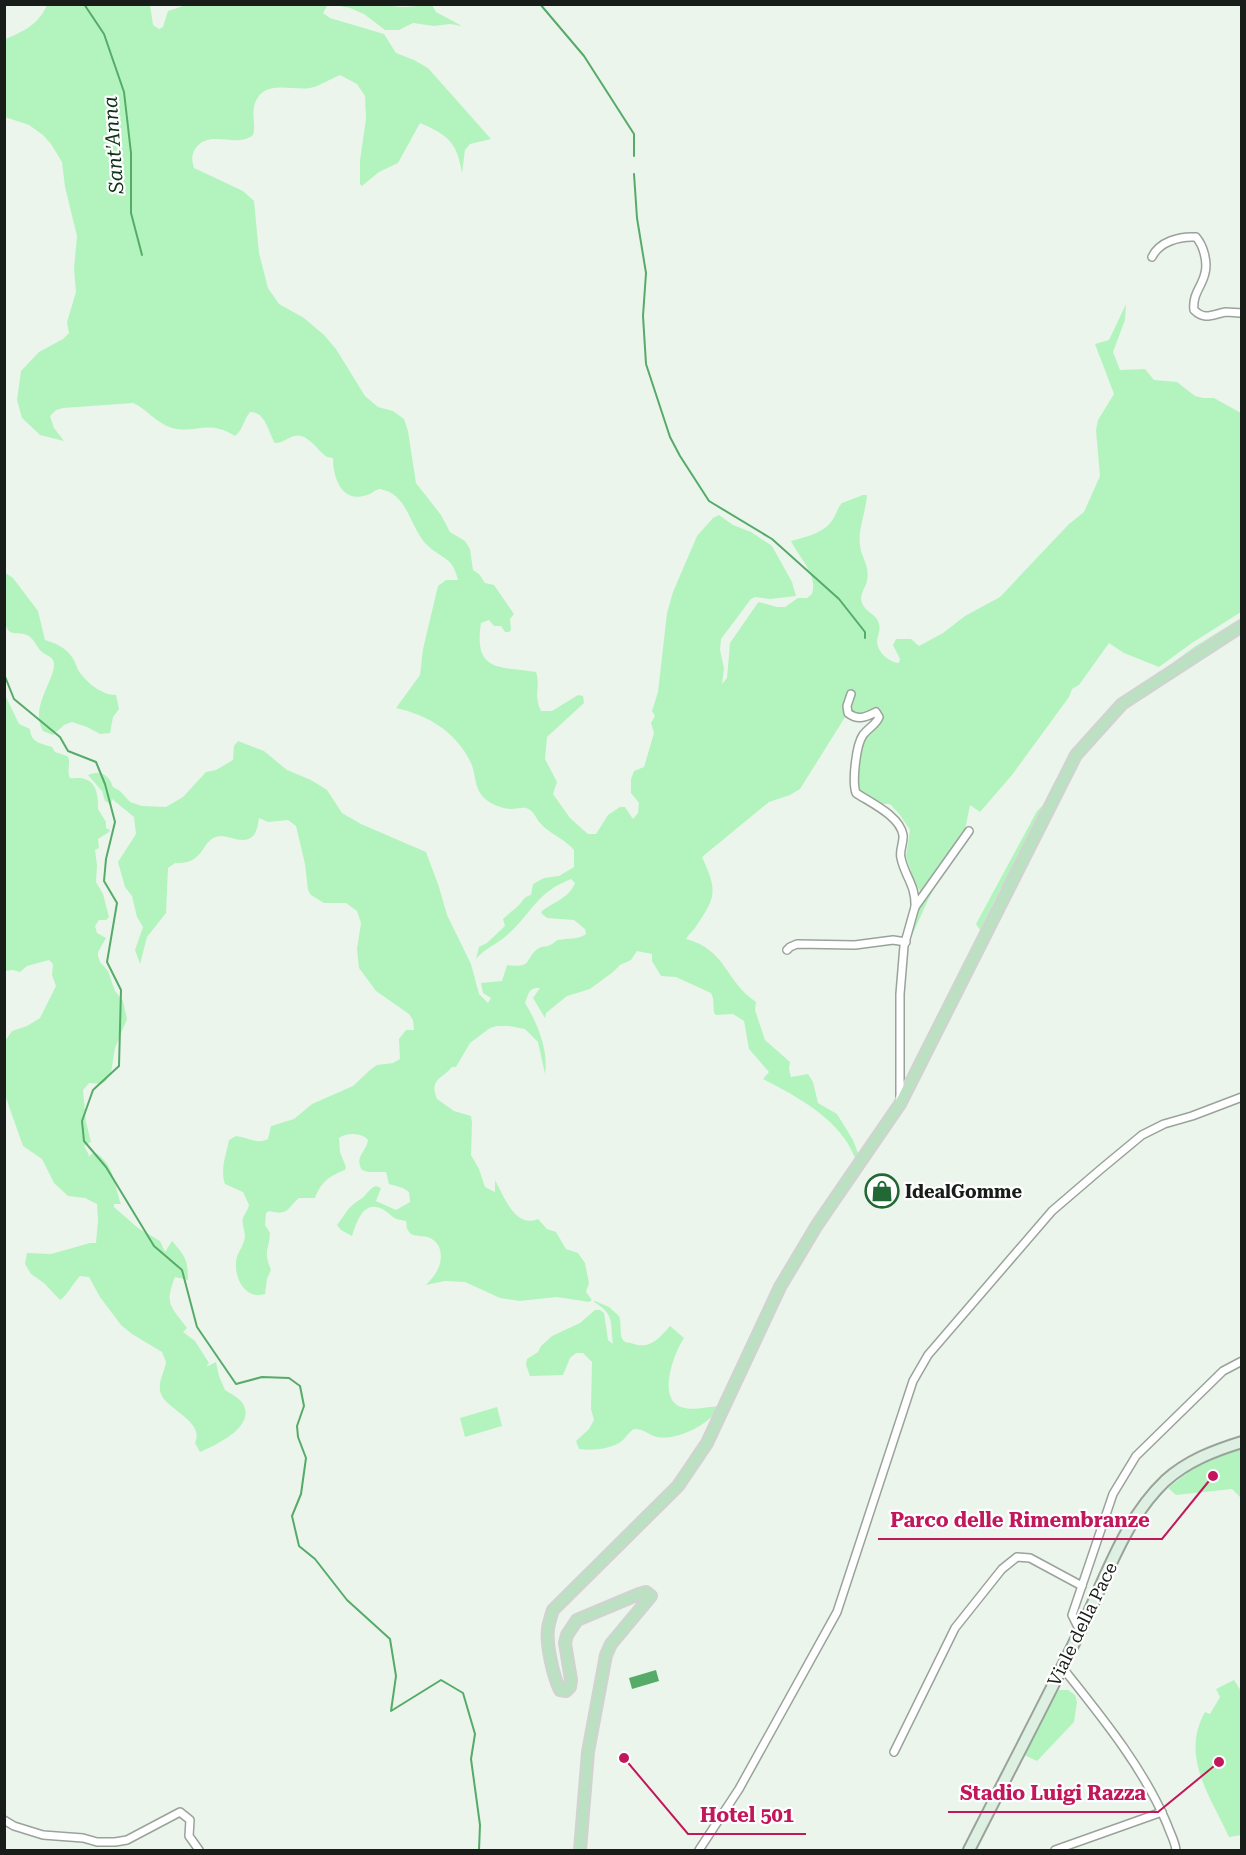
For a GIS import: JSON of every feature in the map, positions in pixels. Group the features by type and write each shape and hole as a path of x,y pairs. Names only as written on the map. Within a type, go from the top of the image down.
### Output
{"main road":[{"path":"580,1851 588,1752 606,1654 611,1644 651,1596 648,1593 639,1594 577,1620 565,1639 572,1681 566,1691 560,1690 555,1679 547,1636 553,1610 678,1486 707,1443 780,1287 817,1225 900,1104 1076,755 1122,704 1242,626"},
{"name":"Viale della Pace","path":"969,1851 1080,1631 1125,1535 1143,1508 1165,1482 1187,1464 1208,1453 1242,1442"}],"street":[{"path":"1152,257 1155,250 1162,244 1188,236 1196,237 1202,244 1206,264 1205,273 1193,298 1194,310 1206,317 1226,312 1242,313"},
{"path":"851,694 847,706 850,715 861,718 876,712 879,717 877,723 862,736 858,748 854,787 856,793 891,817 900,826 903,840 900,856 913,885 915,907 906,942 900,994 900,1104"},
{"path":"915,907 969,831"},
{"path":"787,950 796,944 855,945 892,940 906,942"},
{"path":"699,1851 739,1789 837,1612 913,1380 928,1355 1052,1211 1142,1135 1164,1124 1242,1097"},
{"path":"1080,1631 1072,1615 1113,1494 1136,1456 1223,1371 1242,1360"},
{"path":"894,1752 955,1628 1002,1569 1017,1557 1030,1558 1082,1586"},
{"path":"1062,1667 1094,1707 1147,1784 1162,1812 1176,1851"},
{"path":"4,1820 14,1826 43,1835 115,1842 127,1840 180,1812 190,1820 189,1836 198,1851"},
{"path":"1055,1851 1162,1812"}],"shaded area":[{"path":"385,4 402,7 432,5 436,12 462,26 413,23 399,30 385,30 364,14 350,8 327,6 323,13 330,18 384,34 396,53 428,68 491,139 470,144 465,150 462,173 457,154 450,141 420,123 398,163 379,172 362,186 360,184 360,160 366,119 365,96 357,84 340,75 310,88 277,88 263,92 254,107 253,135 246,139 215,139 201,143 193,154 193,165 194,168 243,191 254,201 259,253 268,288 279,304 304,318 324,335 336,349 365,396 378,407 393,411 404,419 416,483 441,515 450,532 465,541 470,549 473,570 485,583 494,585 514,614 510,619 511,630 509,632 505,632 501,626 494,626 489,620 481,623 481,651 486,659 502,667 536,672 541,711 552,711 578,695 583,696 584,703 547,737 545,759 557,782 553,794 570,818 588,834 596,834 608,815 620,807 625,807 633,819 638,813 639,803 631,793 631,779 634,771 644,767 654,733 651,723 655,716 652,711 658,692 667,613 673,592 697,536 713,518 719,515 772,546 792,582 796,596 751,599 721,639 720,650 724,668 722,684 727,678 730,643 759,602 785,607 798,598 807,598 812,594 810,573 791,541 825,528 842,503 863,495 867,495 860,532 860,545 868,575 861,600 878,621 879,650 888,659 899,663 900,659 893,645 896,639 911,639 919,646 943,633 965,616 1000,597 1069,524 1084,512 1100,476 1096,430 1098,420 1114,394 1095,344 1109,340 1126,304 1125,320 1113,352 1120,370 1145,369 1154,380 1177,382 1195,396 1214,398 1241,413 1241,612 1159,667 1124,653 1109,643 1079,685 1072,689 1069,697 1012,775 980,812 970,805 965,830 910,940 912,920 923,901 906,856 910,830 890,804 878,804 858,789 861,750 878,716 862,719 847,714 800,789 769,802 702,857 711,878 711,901 686,939 710,950 737,984 756,1002 755,1010 765,1040 790,1062 791,1077 808,1074 813,1082 818,1103 837,1114 853,1140 858,1153 855,1158 840,1132 829,1121 804,1102 763,1079 769,1072 749,1049 744,1021 733,1014 716,1015 711,993 676,977 661,976 652,961 652,954 637,951 631,960 620,965 590,989 567,996 546,1013 545,1018 533,998 540,988 530,992 525,1003 544,1046 545,1074 538,1042 525,1029 497,1026 490,1028 470,1043 456,1067 452,1067 437,1080 434,1087 437,1099 454,1111 471,1116 471,1155 485,1187 495,1192 495,1180 506,1202 517,1215 530,1221 538,1219 547,1229 556,1232 566,1249 578,1253 585,1263 589,1283 586,1292 592,1300 589,1302 557,1297 520,1301 500,1298 465,1282 445,1281 426,1285 439,1267 440,1248 430,1238 410,1233 406,1221 395,1218 377,1207 366,1209 362,1213 352,1236 341,1230 337,1225 347,1211 376,1186 381,1188 376,1201 396,1210 410,1202 409,1192 389,1184 386,1172 362,1170 359,1161 368,1140 354,1134 339,1138 345,1170 326,1180 315,1198 299,1198 284,1212 269,1211 266,1213 265,1225 270,1233 267,1254 271,1270 265,1294 252,1294 243,1287 237,1276 236,1263 245,1238 243,1218 249,1205 243,1192 225,1184 223,1168 229,1140 236,1136 264,1141 268,1139 271,1126 294,1119 312,1104 353,1086 377,1065 393,1063 400,1059 399,1039 406,1030 414,1030 413,1020 409,1014 376,991 359,968 357,949 361,923 357,911 346,903 324,903 311,895 308,890 305,864 296,826 288,820 268,822 259,818 257,828 249,839 241,840 221,836 214,838 193,860 175,863 168,868 166,913 147,937 140,964 135,950 143,927 137,917 132,896 125,887 118,862 136,834 134,817 112,799 111,804 105,801 102,791 88,775 101,773 130,802 142,806 166,807 183,797 206,772 216,770 233,760 234,746 238,741 264,751 287,770 327,790 342,813 361,824 426,852 447,915 471,964 479,994 488,1003 491,998 483,993 481,983 502,981 507,965 516,966 526,963 541,947 549,946 558,940 576,938 586,934 585,929 574,920 547,918 541,913 573,888 575,883 571,879 541,897 515,928 476,959 479,947 487,943 505,926 503,919 531,895 533,884 544,878 559,876 574,867 574,850 545,828 529,809 504,808 486,800 478,789 471,763 465,752 449,733 419,715 396,708 420,675 423,649 438,586 446,580 458,580 450,563 422,539 397,497 380,489 358,497 351,496 340,487 333,458 327,457 303,437 294,436 275,443 266,423 260,415 255,413 250,412 235,436 217,428 172,428 133,403 63,408 56,410 50,416 54,428 64,441 40,435 22,418 17,400 21,371 39,352 63,339 69,333 67,322 76,292 74,269 77,236 65,187 62,162 43,135 29,125 5,117 5,39 30,26 40,17 47,5 150,5 153,25 159,29 163,27 168,11 186,5"},
{"path":"4,572 13,578 38,611 45,640 66,651 81,675 94,687 105,693 116,695 119,709 113,717 110,733 100,734 72,722 64,725 53,735 43,731 39,721 39,711 52,674 53,660 40,650 30,637 11,632 6,627"},
{"path":"1241,618 1127,702 1089,738 1059,782 1005,890 1001,888 980,930 976,924 1037,811 1043,805 1055,781 1099,723 1151,679 1194,647"},
{"path":"4,693 19,724 30,729 34,740 67,756 70,778 83,778 93,784 98,809 106,822 106,828 110,830 98,839 99,848 95,850 96,882 103,894 109,917 106,920 99,920 95,926 97,933 106,938 98,952 100,962 108,971 115,991 123,1001 127,1019 115,1048 111,1073 105,1082 89,1083 83,1090 86,1122 91,1142 84,1146 88,1157 94,1152 106,1162 109,1168 121,1204 114,1204 114,1207 138,1228 160,1241 165,1252 172,1241 183,1254 188,1280 175,1277 170,1294 173,1310 187,1328 183,1332 195,1341 209,1363 206,1367 216,1362 225,1390 243,1404 246,1412 239,1427 224,1440 200,1452 195,1443 197,1435 195,1428 161,1394 160,1382 166,1362 162,1352 121,1325 100,1297 89,1277 80,1276 60,1300 44,1283 31,1274 25,1264 27,1253 51,1254 96,1243 98,1221 97,1204 85,1198 68,1196 54,1183 42,1159 23,1146 5,1095 5,1041 12,1031 40,1018 56,986 52,975 53,964 49,960 27,966 20,972 5,971"},
{"path":"595,1301 609,1307 619,1316 621,1335 625,1342 637,1345 648,1344 657,1339 670,1326 684,1338 672,1364 670,1395 674,1402 685,1408 719,1406 715,1413 702,1425 684,1434 665,1438 634,1429 614,1445 596,1449 579,1449 576,1441 589,1429 594,1420 591,1409 592,1362 583,1353 576,1353 570,1358 563,1375 530,1376 526,1365 527,1359 538,1352 552,1336 580,1323 595,1310 604,1313 608,1340 613,1344 608,1315"},
{"path":"497,1407 502,1426 465,1437 460,1418"},
{"path":"1241,1449 1241,1498 1232,1489 1176,1495 1168,1488 1199,1464"},
{"path":"656,1670 659,1681 632,1689 629,1678"},
{"path":"1234,1680 1241,1691 1242,1835 1229,1837 1200,1776 1196,1745 1198,1729 1205,1712 1210,1714 1220,1697 1216,1689"},
{"path":"1060,1690 1068,1690 1075,1695 1077,1702 1074,1722 1037,1761 1022,1754 1052,1694"}],"waterway":[{"name":"Sant'Anna","path":"84,4 104,34 124,92 131,153 131,213 142,255"},
{"path":"540,4 584,56 634,134 634,156"},
{"path":"634,174 637,218 646,273 643,316 646,364 670,437 709,501 772,539 839,599 865,632 865,638"},
{"path":"4,674 14,699 60,737 68,751 96,762 105,784 115,822 106,859 104,881 117,903 107,962 121,990 119,1066 93,1090 82,1121 84,1141 106,1167 154,1246 182,1270 197,1327 236,1384 262,1377 289,1378 300,1386 304,1406 297,1426 298,1437 306,1458 301,1494 292,1516 299,1546 315,1559 347,1600 390,1639 396,1676 391,1711 441,1680 463,1693 475,1734 471,1759 480,1825 479,1850"}],"place":[{"name":"IdealGomme","path":"882,1191"},
{"name":"Parco delle Rimembranze","path":"1213,1476"},
{"name":"Hotel 501","path":"624,1758"},
{"name":"Stadio Luigi Razza","path":"1219,1762"}]}
